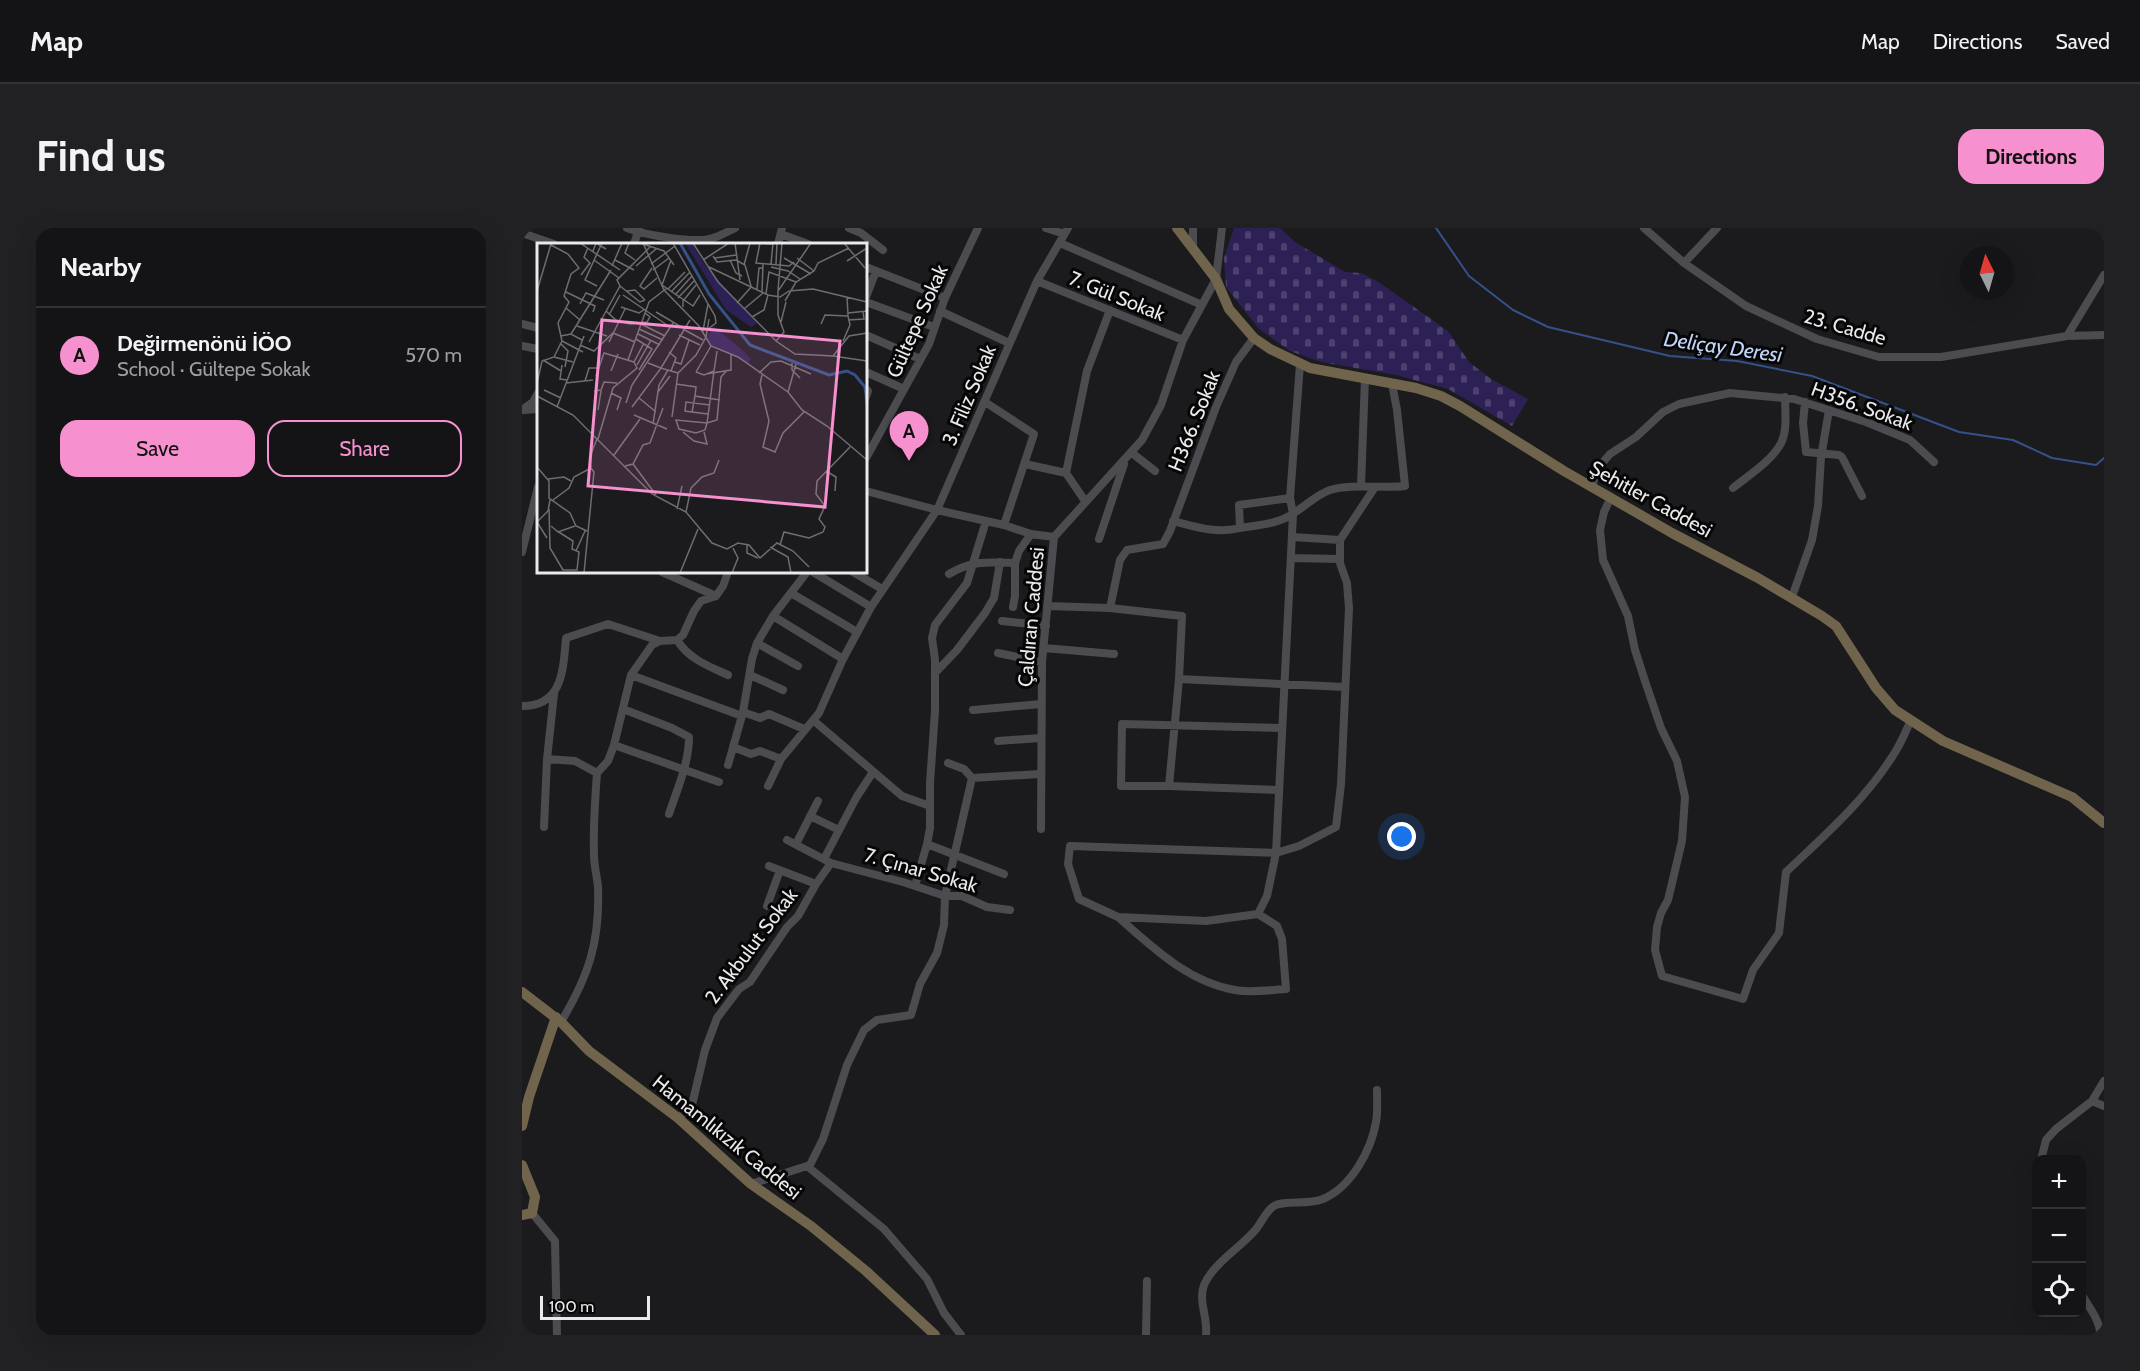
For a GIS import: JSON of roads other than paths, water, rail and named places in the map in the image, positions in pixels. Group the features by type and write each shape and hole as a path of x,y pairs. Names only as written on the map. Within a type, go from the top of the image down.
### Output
{"street":[{"path":"627,228 672,239 697,242 711,239 735,228"},
{"path":"849,228 861,233 883,250"},
{"path":"1046,228 1066,231"},
{"name":"Şehitler Caddesi","path":"1178,228 1216,279 1229,309 1254,339 1269,349 1310,368 1416,388 1441,396 1495,426 1672,533 1792,597 1836,626 1876,688 1895,710 1943,741 2072,797 2104,823"},
{"path":"1192,248 1193,228"},
{"name":"Çaldıran Caddesi","path":"1041,829 1042,662 1054,537 1143,440 1161,405 1183,340 1216,279 1222,228"},
{"name":"23. Cadde","path":"1644,228 1684,264 1746,306 1817,339 1879,357 1941,357 2067,336 2104,335"},
{"path":"1684,264 1717,228"},
{"name":"Gültepe Sokak","path":"867,456 929,344 940,310 974,229"},
{"path":"781,231 806,243"},
{"name":"3. Filiz Sokak","path":"768,786 781,759 824,705 843,659 882,589 937,510 1009,343 1038,281 1066,231"},
{"path":"522,233 551,243"},
{"path":"1060,243 1203,305"},
{"path":"867,267 945,298"},
{"path":"867,294 876,271"},
{"path":"2067,336 2104,275"},
{"name":"7. Gül Sokak","path":"1038,281 1183,340"},
{"path":"867,302 934,327"},
{"path":"940,310 1009,343"},
{"path":"1085,501 1066,472 1087,370 1110,310"},
{"path":"522,324 537,328"},
{"path":"867,335 920,359"},
{"name":"H366. Sokak","path":"1110,609 1120,560 1127,550 1163,544 1170,531 1216,406 1236,362 1254,339"},
{"path":"522,345 537,350"},
{"path":"1258,914 1267,897 1276,853 1293,514 1290,498 1300,364"},
{"path":"867,372 904,389"},
{"path":"1361,486 1365,378"},
{"path":"1173,521 1215,531 1228,531 1276,522 1293,514 1318,495 1333,489 1361,486 1375,488 1405,486 1392,384"},
{"name":"H356. Sokak","path":"1592,486 1598,468 1610,454 1636,437 1663,412 1695,400 1730,393 1785,397 1866,422 1910,440 1934,462"},
{"path":"523,410 533,402 537,395"},
{"path":"1733,488 1762,465 1780,444 1785,422 1785,397"},
{"path":"985,402 1034,434 1004,525"},
{"path":"1805,402 1803,423 1806,452 1833,453 1842,457 1862,496"},
{"path":"1792,597 1812,540 1829,410"},
{"path":"1132,453 1155,471"},
{"path":"1099,539 1126,460"},
{"path":"1025,464 1066,472"},
{"path":"1118,917 1206,921 1258,914 1277,926 1282,939 1286,989 1236,991 1197,979 1155,949 1118,917 1079,898 1068,864 1070,846 1276,853 1299,846 1336,827 1341,784 1349,608 1347,583 1340,559 1340,540 1375,488"},
{"path":"522,549 537,491"},
{"path":"867,491 1004,525 1031,534 1054,537"},
{"path":"1611,497 1604,512 1600,530 1603,560 1628,616 1635,650 1661,728 1677,761 1685,797 1682,841 1668,900 1657,927 1655,950 1662,976 1743,999 1753,970 1779,933 1786,872 1831,830 1877,779 1894,755 1911,720"},
{"path":"1240,528 1239,505 1290,498"},
{"path":"915,886 927,844 930,806 935,673 932,639 935,625 967,583 987,521"},
{"path":"1013,607 1016,596 1015,563 1019,551 1031,534"},
{"path":"1292,537 1340,540"},
{"path":"1291,558 1340,559"},
{"path":"935,673 957,650 986,613 994,598 1000,562"},
{"path":"949,574 964,565 975,563 1015,563"},
{"path":"664,573 716,596"},
{"path":"544,826 547,759 554,694 564,668 566,639 608,624 660,641 677,640 683,635 701,601 716,596 728,573"},
{"path":"728,765 743,714 752,659 757,643 773,616 806,573"},
{"path":"815,573 871,607"},
{"path":"855,573 882,589"},
{"path":"791,593 857,632"},
{"path":"1047,606 1182,616 1179,679 1169,786"},
{"path":"773,616 843,659"},
{"path":"1002,621 1046,626"},
{"path":"677,640 684,651 693,658 728,675"},
{"path":"522,1126 530,1097 559,1019 579,991 588,968 598,918 598,884 594,856 597,772 608,761 614,745 631,675 652,645 660,641"},
{"path":"757,643 798,666"},
{"path":"1044,648 1114,654"},
{"path":"998,653 1042,662"},
{"path":"631,675 743,714 760,718 769,714 804,729"},
{"path":"750,675 783,690"},
{"path":"1179,679 1344,687"},
{"path":"522,706 543,701 554,694"},
{"path":"973,710 1041,704"},
{"path":"623,709 689,737 684,769 669,814"},
{"path":"813,720 902,796 930,806"},
{"path":"1279,790 1121,786 1122,724 1282,728"},
{"path":"998,741 1040,738"},
{"path":"614,745 719,782"},
{"path":"734,747 751,753 760,751 781,759"},
{"path":"547,759 575,761 597,772"},
{"path":"948,763 964,769 972,778"},
{"path":"827,861 839,830 873,772"},
{"path":"972,778 1040,774"},
{"path":"751,1184 810,1165 823,1139 847,1065 864,1030 877,1020 911,1015 920,984 937,953 944,925 945,896 972,778"},
{"path":"796,844 818,801"},
{"path":"810,816 839,830"},
{"name":"7. Çınar Sokak","path":"787,840 827,861 945,896 963,896 987,907 1010,910"},
{"path":"927,844 1004,874"},
{"name":"2. Akbulut Sokak","path":"678,1118 692,1105 705,1050 717,1018 740,989 750,982 787,927 798,916 827,861"},
{"path":"769,866 816,884"},
{"path":"767,906 780,870"},
{"name":"Hamamlıkızık Caddesi","path":"522,992 559,1019 589,1051 678,1118 751,1184 811,1226 866,1271 935,1335"},
{"path":"2042,1155 2046,1140 2056,1129 2092,1101 2104,1081"},
{"path":"1206,1335 1207,1321 1202,1300 1204,1286 1212,1273 1256,1230 1272,1207 1280,1203 1303,1204 1323,1199 1339,1190 1350,1179 1371,1142 1377,1120 1377,1090"},
{"path":"2092,1101 2104,1106"},
{"path":"522,1165 535,1197 527,1214 555,1241 556,1335"},
{"path":"807,1166 884,1229 927,1279 944,1313 961,1335"},
{"path":"1146,1335 1147,1281"},
{"path":"2086,1301 2101,1331 2100,1335"}],"waterway":[{"name":"Deliçay Deresi","path":"1436,228 1469,276 1513,310 1548,327 1670,356 1737,361 1812,376 1959,432 2013,440 2052,458 2096,465 2104,458"}],"place":[{"name":"Değirmenönü İÖO","path":"909,461"}]}
